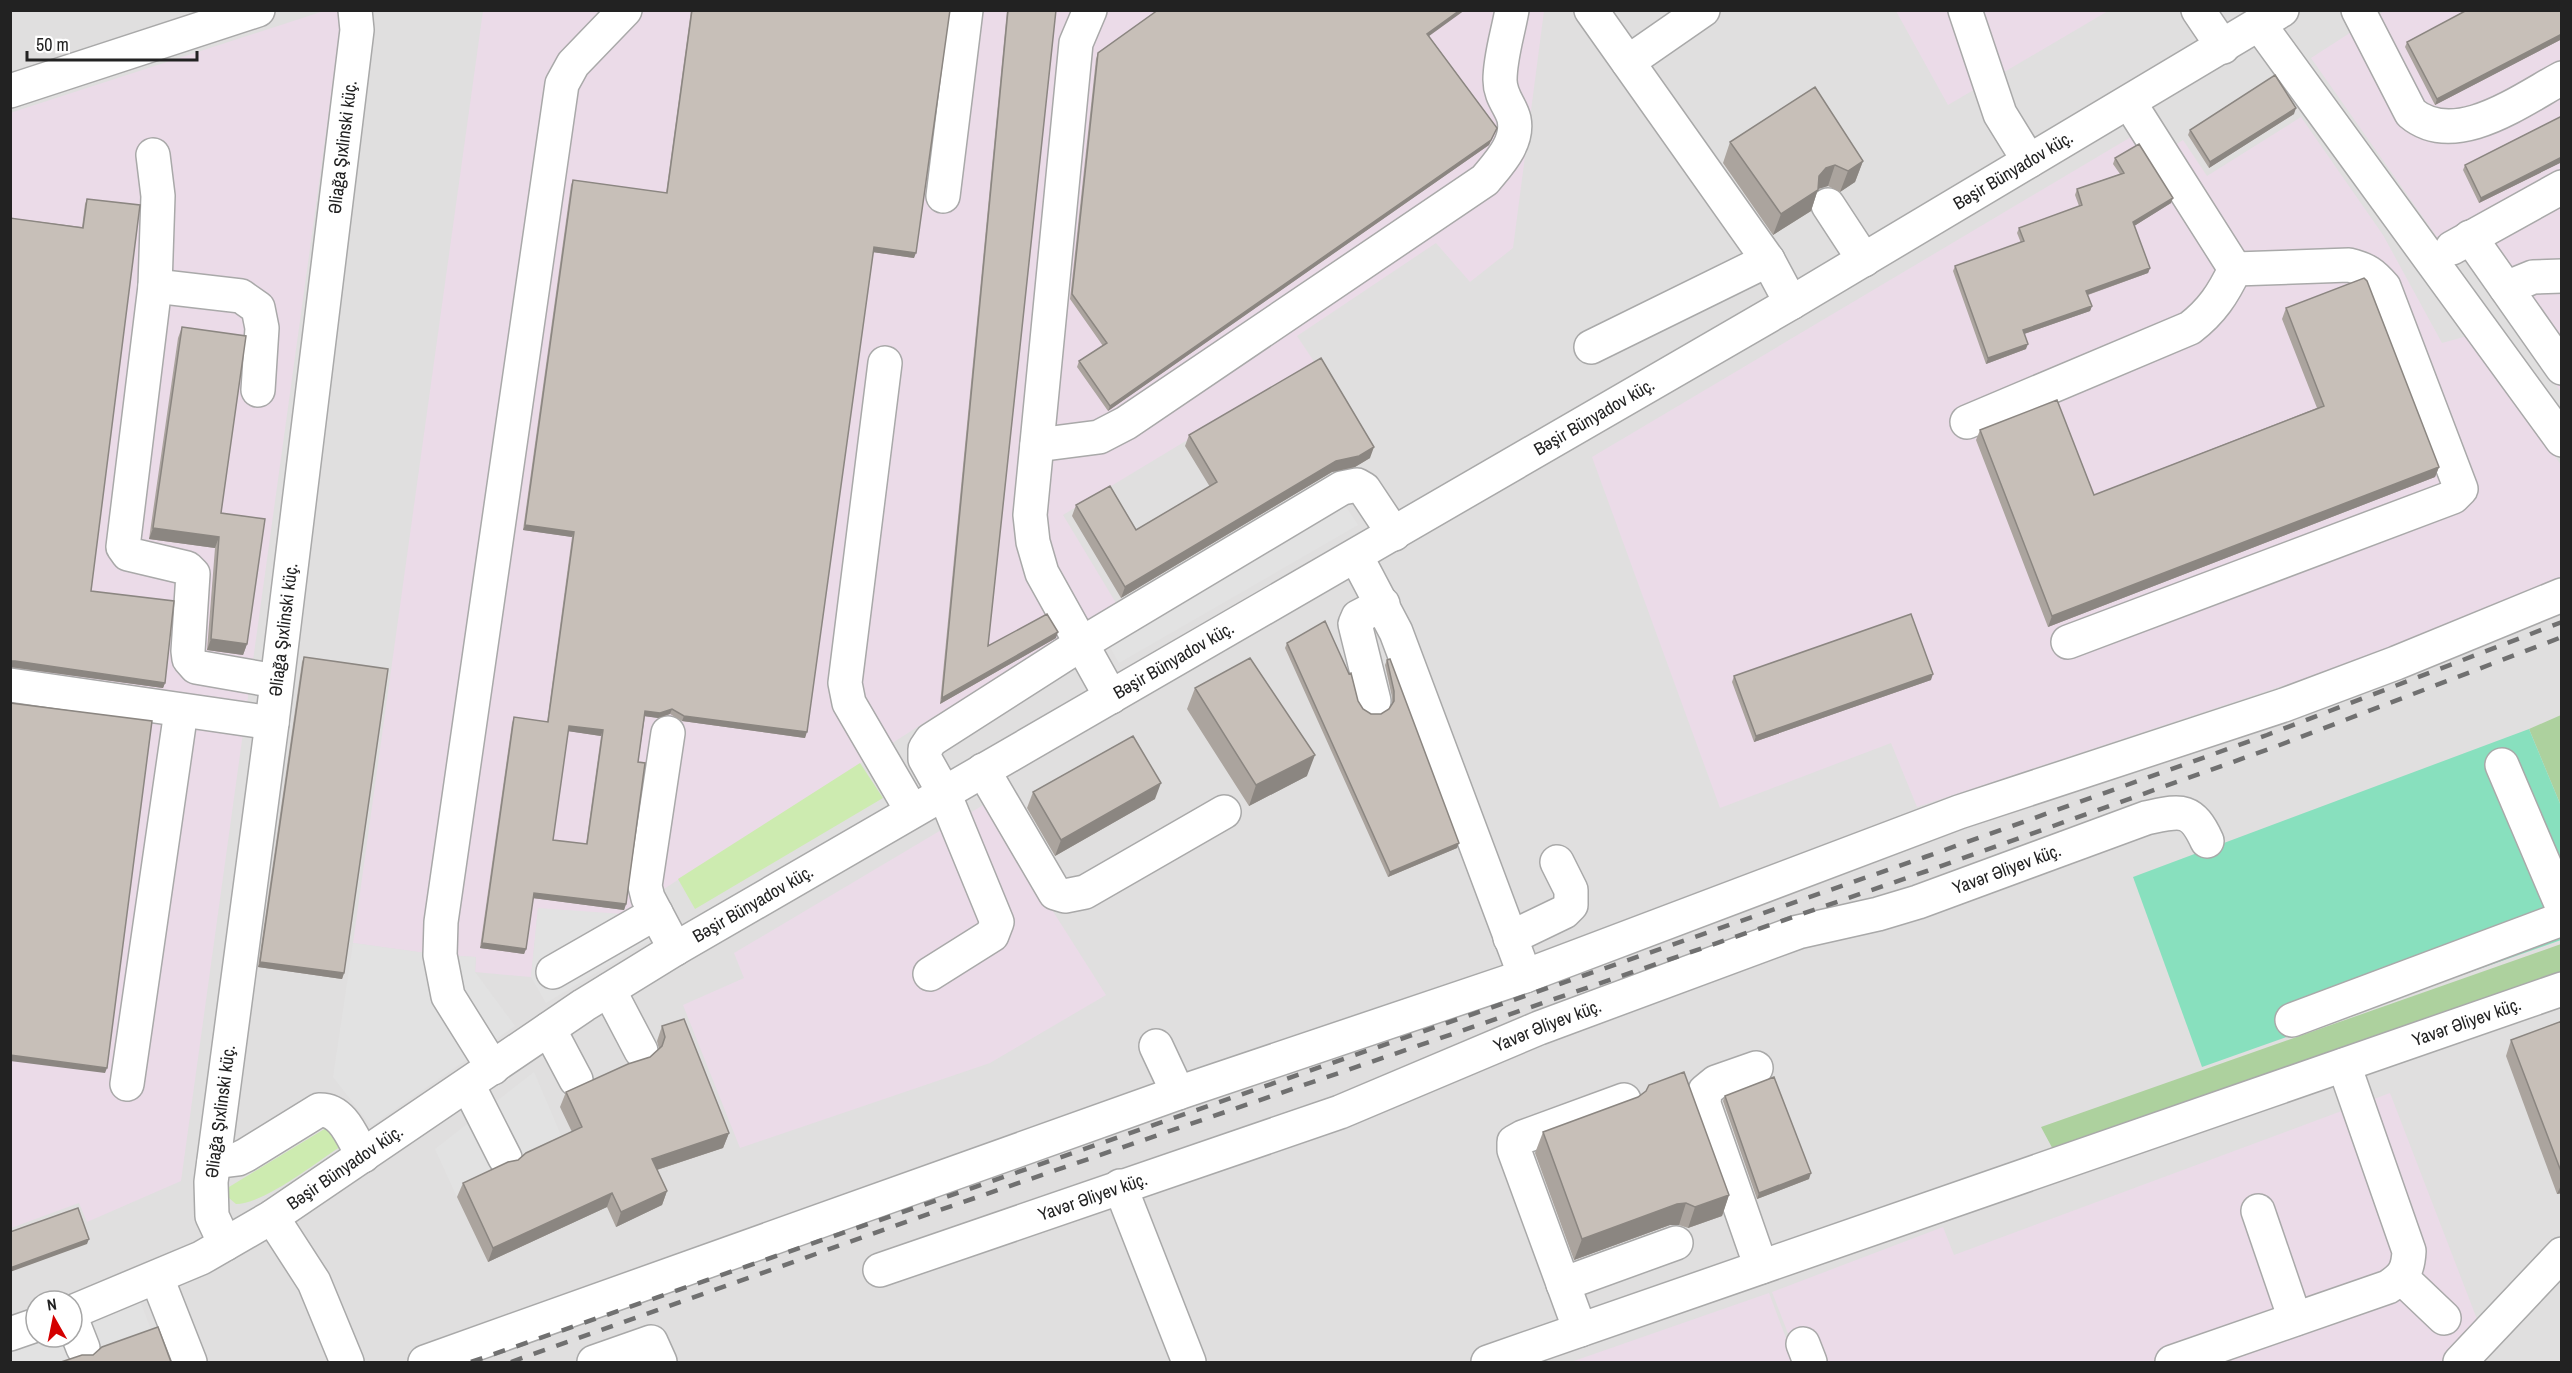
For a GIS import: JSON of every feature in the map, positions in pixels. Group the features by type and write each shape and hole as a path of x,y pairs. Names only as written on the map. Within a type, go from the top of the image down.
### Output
{"street":[{"path":"10,91 258,10"},
{"name":"Əliağa Şıxlinski küç.","path":"225,1245 216,1228 210,1201 214,1161 272,723 357,30 355,10"},
{"path":"505,1158 481,1076 448,996 440,955 441,922 562,84 573,64 625,10"},
{"path":"943,196 966,10"},
{"path":"1090,10 1076,43 1030,515 1032,542 1042,573 1111,697"},
{"path":"1037,445 1100,437 1126,423 1485,180 1506,154 1512,138 1514,119 1504,101 1500,80 1512,10"},
{"path":"1591,10 1768,260 1791,303"},
{"path":"1628,62 1703,10"},
{"path":"1965,10 2000,114 2029,161"},
{"path":"2198,10 2223,46"},
{"path":"2358,10 2411,113 2422,122 2461,126 2484,120 2562,78"},
{"path":"2270,17 2433,260 2562,440"},
{"name":"Bəşir Bünyadov küç.","path":"84,1307 157,1278 225,1245 272,1217 549,1029 675,949 1791,303 2270,17"},
{"path":"2129,102 2235,269"},
{"path":"153,155 158,196 155,286 123,547 128,554 187,568 193,574 188,651 189,659 196,667 276,681"},
{"path":"2433,260 2562,187"},
{"path":"1828,205 1864,260"},
{"path":"2470,237 2562,368"},
{"path":"1591,347 1768,260"},
{"path":"2068,642 2453,497 2461,489 2384,287 2374,275 2365,268 2349,264 2235,269"},
{"path":"1967,422 2190,327 2208,314 2220,299 2235,269"},
{"path":"2506,288 2533,277 2562,276"},
{"path":"155,286 242,296 258,308 262,328 258,390"},
{"path":"885,363 845,683 849,703 912,811"},
{"path":"930,974 992,935 997,922 944,793 925,759 925,749 931,740 1082,644 1351,485 1358,485 1364,489 1394,534"},
{"path":"1356,556 1396,632 1525,976"},
{"path":"425,1362 1178,1093 1525,976 1959,812 2341,685 2562,596"},
{"path":"1374,701 1355,624 1358,617 1383,604"},
{"path":"10,685 272,723"},
{"path":"127,1084 181,711"},
{"path":"668,733 646,873 647,892 675,949"},
{"path":"2502,765 2562,906"},
{"path":"983,770 1055,893 1065,896 1085,892 1224,812"},
{"name":"Yavər Əliyev küç.","path":"880,1270 1340,1112 1539,1028 1798,932 1878,914 1918,902 2146,818 2173,812 2187,814 2199,823 2208,841"},
{"path":"1510,938 1564,912 1571,905 1571,890 1557,862"},
{"path":"553,972 656,913"},
{"path":"2292,1020 2562,919"},
{"name":"Yavər Əliyev küç.","path":"1488,1362 2562,989"},
{"path":"609,990 641,1051"},
{"path":"549,1029 576,1080"},
{"path":"1156,1046 1178,1093"},
{"path":"2172,1362 2388,1287 2402,1278 2409,1266 2409,1251 2344,1065"},
{"path":"1756,1068 1716,1082 1705,1091 1704,1104 1761,1268"},
{"path":"1580,1330 1514,1150 1514,1142 1522,1137 1624,1100"},
{"path":"214,1161 238,1159 319,1110 329,1110 337,1114 363,1156"},
{"path":"1120,1186 1189,1362"},
{"path":"2258,1210 2295,1319"},
{"path":"272,1217 314,1282 347,1362"},
{"path":"1563,1284 1676,1244"},
{"path":"2460,1362 2562,1254"},
{"path":"157,1278 190,1362"},
{"path":"2402,1278 2444,1318"},
{"path":"594,1362 655,1352"}],"shaded area":[{"path":"10,11 2561,11 2561,1362 11,1362"},
{"path":"324,11 339,11 342,17 181,1181 87,1222 79,1203 11,1228 10,113"},
{"path":"483,11 1544,11 1513,248 1470,282 1436,243 1297,336 1315,363 1063,515 1119,608 933,717 623,915 538,909 531,977 475,972 476,957 440,955 353,943"},
{"path":"1896,11 2108,11 1948,105"},
{"path":"2384,11 2561,11 2561,392 2451,233 2439,240 2311,58"},
{"path":"2301,117 2383,235 2442,343 2471,335 2561,465 2561,578 2524,596 2306,678 1917,807 1891,743 1720,808 1592,457 2136,134 2153,160 2183,140 2207,176"},
{"path":"1336,492 1358,525 1119,663 1101,632"},
{"path":"985,804 1106,995 990,1063 740,1148 683,1005 744,978 734,953"},
{"path":"538,908 623,914 665,931 546,1003 531,977"},
{"path":"353,943 440,955 476,957 475,972 515,1026 371,1126 333,1077"},
{"path":"534,1072 566,1147 457,1197 435,1149"},
{"path":"2390,1093 2480,1327 2445,1362 1799,1362 1772,1292 1943,1227 1954,1255"},
{"path":"1769,1293 1795,1362 1571,1362"},
{"path":"139,1298 154,1338 86,1362 11,1362 10,1346 24,1341 24,1349 84,1349 84,1319"}],"green space":[{"path":"2561,715 2561,806 2529,729"},
{"path":"2529,729 2561,806 2561,940 2202,1067 2133,877"},
{"path":"860,763 883,798 695,909 678,879"},
{"path":"2561,944 2561,977 2056,1155 2041,1127"},
{"path":"326,1128 340,1147 289,1182 261,1197 236,1204 229,1198 229,1187"}],"building":[{"path":"692,10 950,10 916,253 874,247 807,732 684,716 672,709 660,713 645,711 638,762 645,763 626,904 534,893 526,949 482,943 514,717 548,722 574,532 525,525 573,180 667,193","holes":["569,726 603,730 587,844 553,840"]},
{"path":"1008,10 1056,10 988,646 1047,614 1058,632 942,698"},
{"path":"1158,10 1460,10 1427,34 1497,128 1491,140 1110,406 1079,361 1107,343 1072,294 1098,53"},
{"path":"2467,10 2562,10 2562,34 2437,99 2407,42"},
{"path":"2275,75 2296,108 2210,162 2190,130"},
{"path":"1815,87 1863,161 1848,171 1835,165 1826,168 1819,176 1818,190 1781,214 1730,142"},
{"path":"2562,116 2562,157 2481,198 2465,165"},
{"path":"2139,144 2173,198 2133,222 2150,268 2086,291 2092,306 2023,330 2028,344 1988,358 1955,266 2024,241 2019,228 2082,205 2077,189 2124,173 2115,158"},
{"path":"87,199 140,205 91,591 174,601 165,683 10,661 10,218 83,228"},
{"path":"2364,278 2439,467 2052,616 1980,430 2057,400 2094,495 2324,406 2286,308"},
{"path":"182,327 246,336 221,513 265,519 247,644 211,639 219,537 153,528"},
{"path":"1321,358 1374,447 1359,456 1336,461 1125,587 1076,505 1110,486 1136,530 1217,482 1189,435"},
{"path":"1911,614 1933,674 1756,736 1734,676"},
{"path":"1325,621 1349,674 1351,673 1358,701 1363,709 1371,714 1381,714 1389,709 1394,701 1387,660 1390,659 1459,843 1390,872 1287,643"},
{"path":"304,657 388,669 344,973 260,962"},
{"path":"1250,658 1315,755 1256,785 1195,688"},
{"path":"10,703 152,721 107,1068 10,1055"},
{"path":"1133,736 1161,783 1061,840 1033,792"},
{"path":"684,1019 729,1133 652,1159 667,1191 621,1212 612,1193 493,1248 463,1183 508,1162 518,1160 526,1153 582,1127 566,1092 628,1064 650,1057 662,1046 665,1037 662,1026"},
{"path":"2562,1021 2562,1174 2511,1040"},
{"path":"1684,1072 1729,1195 1695,1207 1686,1203 1677,1204 1582,1239 1543,1132 1638,1097 1646,1091 1649,1085"},
{"path":"1774,1077 1811,1173 1759,1193 1725,1096"},
{"path":"78,1208 89,1239 10,1268 10,1232"},
{"path":"158,1327 171,1362 61,1362 82,1355 93,1355 102,1347"}],"railway":[{"path":"471,1362 1925,857 2267,735 2562,622"},
{"path":"511,1362 937,1211 1927,871 2272,748 2562,637"}]}
